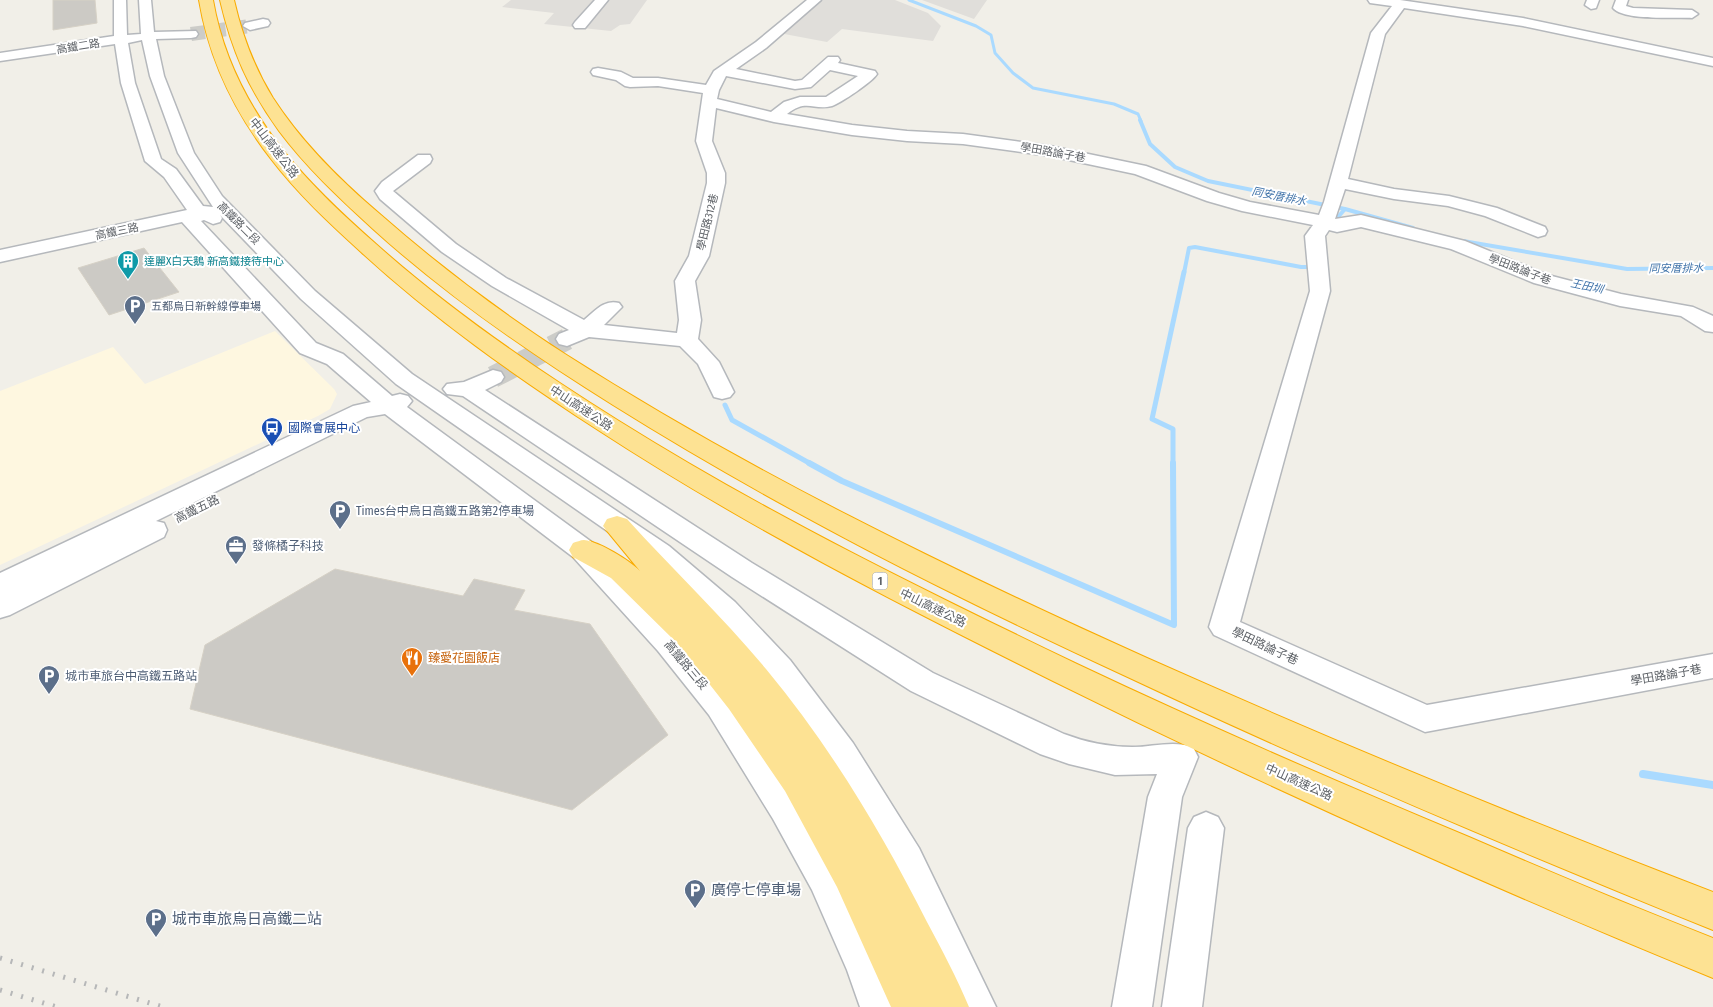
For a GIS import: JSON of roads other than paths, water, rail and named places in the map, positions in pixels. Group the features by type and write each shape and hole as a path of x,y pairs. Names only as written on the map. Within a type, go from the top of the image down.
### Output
{"highway":[{"name":"中山高速公路","path":"206,0 214,44 228,80 254,123 279,158 300,182 335,217 420,294 469,332 643,449 858,570 1110,696 1307,786 1713,958"},
{"name":"中山高速公路","path":"227,0 229,16 237,40 252,75 273,110 305,151 334,182 408,250 469,298 564,364 670,431 882,546 1128,665 1319,749 1713,911"},
{"path":"617,526 645,559 708,623 756,680 807,772 850,874 912,1007"},
{"path":"583,550 621,570 689,635 740,699 807,772 882,874 948,1007"}],"street":[{"name":"高鐵路二段","path":"120,0 142,34"},
{"name":"高鐵路二段","path":"130,0 186,153 224,201 315,301 396,373 421,391"},
{"name":"高鐵路二段","path":"145,0 142,34 128,83 152,161 170,173 195,209 191,221 308,348 336,358 390,406"},
{"path":"580,25 602,0"},
{"name":"學田路312巷","path":"687,340 690,320 685,281 698,256 716,184 716,173 704,141 710,96 719,74 791,22 815,0"},
{"path":"1374,0 1523,22 1713,62"},
{"path":"1487,0 1492,17"},
{"path":"1622,0 1619,8 1632,12 1692,14"},
{"path":"1642,0 1678,2"},
{"name":"學田路論子巷","path":"1399,5 1393,16 1378,33 1338,182 1325,222 1314,236 1320,291 1224,627 1425,719 1713,666"},
{"path":"250,26 263,23"},
{"path":"142,34 191,34"},
{"name":"高鐵二路","path":"0,52 142,34"},
{"name":"高鐵二路","path":"0,57 142,34"},
{"path":"723,71 795,85 806,84 830,63 870,74 829,102 805,100 789,105 774,117"},
{"name":"學田路論子巷","path":"598,72 621,76 630,83 664,82 774,117 852,130 907,136 963,139 1050,151 1140,170 1213,198 1248,207 1325,222 1336,226 1361,221 1458,245 1541,279 1620,300 1686,311 1702,318 1713,326"},
{"path":"424,159 384,191 386,195 449,248 499,282 586,330 687,340 708,362 722,392"},
{"path":"1338,182 1394,194 1449,201 1491,212 1538,231"},
{"name":"高鐵三路","path":"0,256 224,201"},
{"name":"高鐵三路","path":"0,247 195,209"},
{"path":"567,339 586,330 612,307"},
{"path":"421,391 481,383 742,570 922,682 1072,752 1112,762 1148,762 1180,757 1165,797 1132,1007"},
{"path":"421,391 617,526 659,552 725,610 779,669 841,753 906,860 976,1007"},
{"name":"高鐵五路","path":"0,585 361,411 390,406 421,391"},
{"name":"高鐵五路","path":"0,607 374,422 390,406"},
{"name":"高鐵路三段","path":"390,406 583,550 669,643 720,706 762,769 825,878 865,966 880,1007"},
{"path":"1182,1007 1206,828"}],"waterway":[{"name":"同安厝排水","path":"909,0 976,26 991,35 995,53 1013,73 1033,88 1114,104 1138,114 1141,121"},
{"name":"同安厝排水","path":"1140,120 1150,144 1175,167 1208,181 1345,209"},
{"path":"1331,225 1345,209"},
{"name":"同安厝排水","path":"1345,209 1413,228"},
{"name":"同安厝排水","path":"1463,241 1627,269 1713,268"},
{"path":"1184,273 1189,248 1195,247 1301,267 1314,267"},
{"path":"1173,463 1173,429 1152,419 1184,272"},
{"path":"725,405 732,420 811,464"},
{"path":"809,463 842,481 1174,625 1173,463"},
{"path":"1643,774 1713,785"}],"tunnel":[{"path":"191,34 250,26"},
{"path":"493,377 567,339"}],"railway":[{"path":"0,958 163,1007"},
{"path":"0,990 57,1007"}],"place":[{"name":"達麗X白天鵝 新高鐵接待中心","path":"128,280"},
{"name":"五都烏日新幹線停車場","path":"135,325"},
{"name":"國際會展中心","path":"272,447"},
{"name":"Times台中烏日高鐵五路第2停車場","path":"340,530"},
{"name":"發條橘子科技","path":"236,565"},
{"name":"臻愛花園飯店","path":"412,677"},
{"name":"城市車旅台中高鐵五路站","path":"49,695"},
{"name":"廣停七停車場","path":"695,909"},
{"name":"城市車旅烏日高鐵二站","path":"156,938"}],"water label":[{"name":"王田圳","path":"1587,286"}]}
